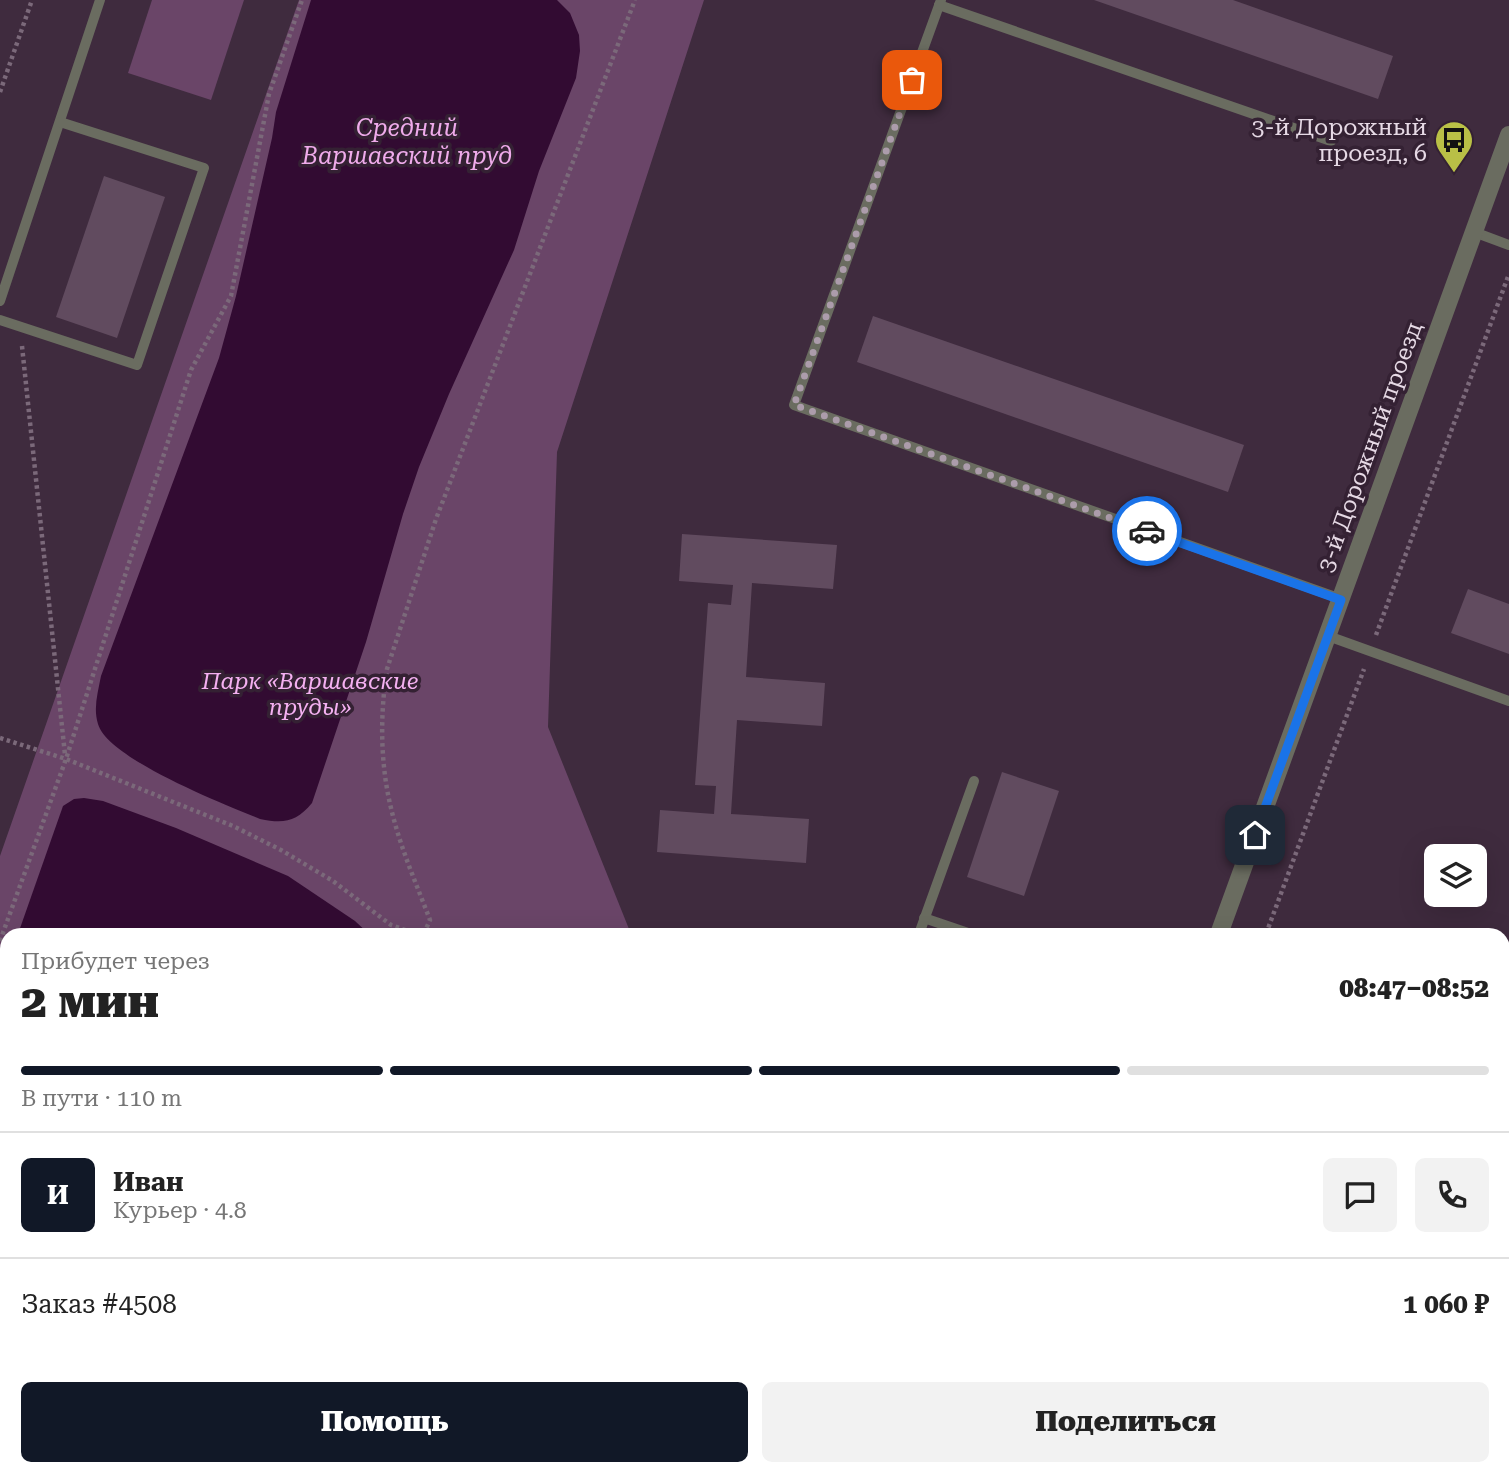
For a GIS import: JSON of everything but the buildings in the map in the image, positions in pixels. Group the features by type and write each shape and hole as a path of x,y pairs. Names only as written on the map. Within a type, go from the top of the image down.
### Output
{"street":[{"name":"3-й Дорожный проезд","path":"1221,928 1509,135"}],"lane":[{"path":"0,301 4,279 100,0"},
{"path":"1331,141 940,2 794,405 1341,600"},
{"path":"0,320 137,365 204,168 60,122"},
{"path":"1474,232 1509,245"},
{"path":"1328,636 1509,701"},
{"path":"921,928 974,781"},
{"path":"924,918 953,928"}],"path":[{"path":"0,92 32,0"},
{"path":"5,928 65,759 191,370 231,296 270,94 302,0"},
{"path":"427,928 430,920 404,851 386,782 382,722 387,669 436,519 635,0"},
{"path":"1268,928 1509,274"},
{"path":"20,327 65,759"},
{"path":"0,738 65,759 233,826 281,850 333,881 391,925 400,928"}],"green space":[{"path":"152,0 244,0 211,100 128,73"},
{"name":"Парк «Варшавские пруды»","path":"299,0 704,0 557,452 548,727 629,928 0,928 0,856"}],"water":[{"name":"Средний Варшавский пруд","path":"311,0 557,0 570,13 579,35 580,51 576,78 539,171 514,250 419,467 366,642 312,803 295,818 276,821 260,819 222,803 170,779 123,752 106,738 98,724 96,706 101,676 219,358 236,296 276,112"},
{"path":"74,799 103,801 176,828 288,876 363,928 20,928 63,806"}],"way so far":[{"path":"912,80 794,405 1147,531"}],"place":[{"name":"3-й Дорожный проезд, 6","path":"1454,174"}],"route":[{"path":"1147,531 1341,600 1255,835"}]}
